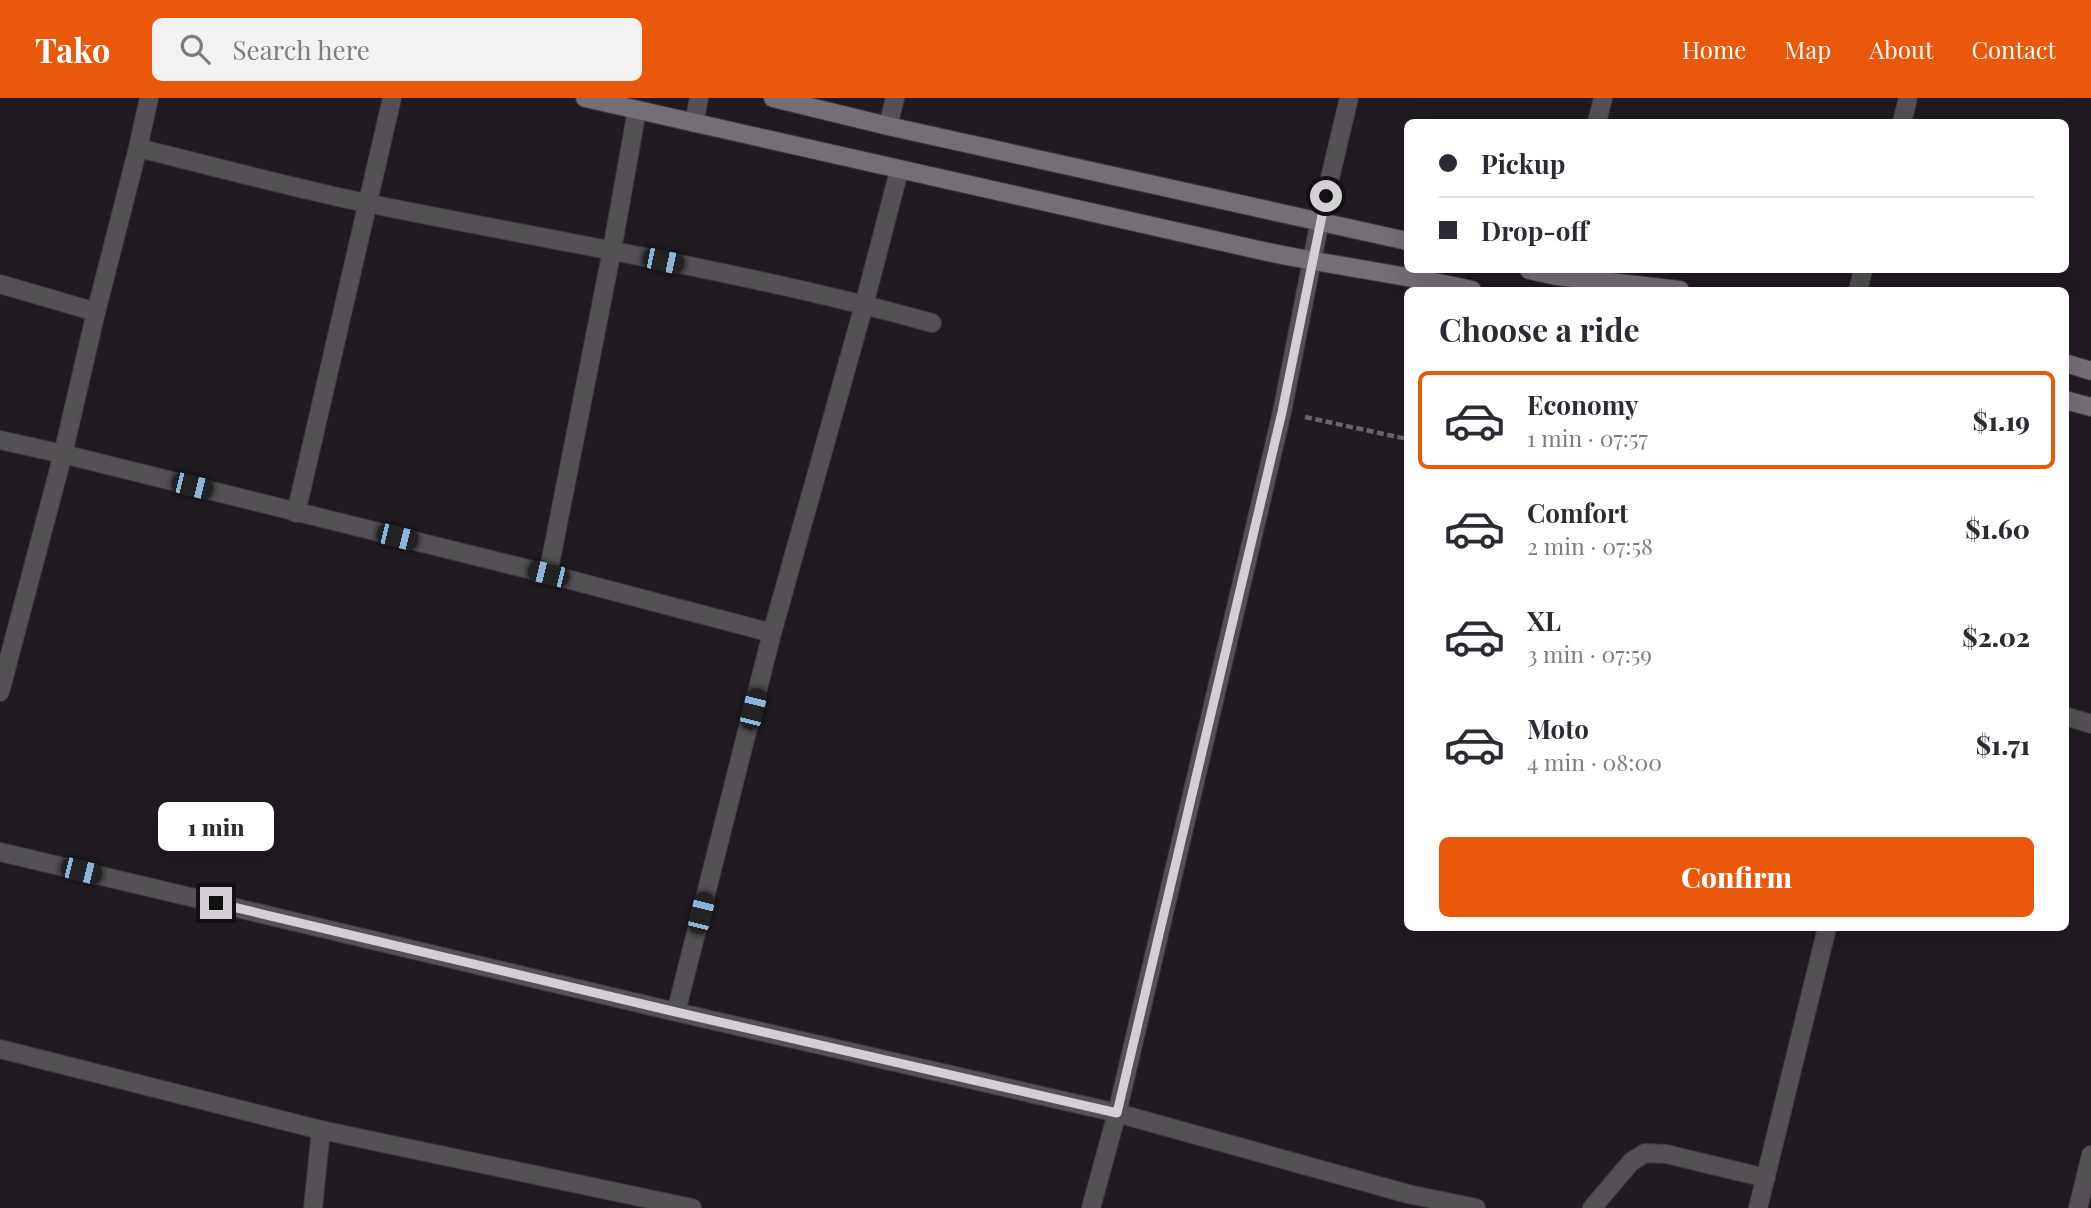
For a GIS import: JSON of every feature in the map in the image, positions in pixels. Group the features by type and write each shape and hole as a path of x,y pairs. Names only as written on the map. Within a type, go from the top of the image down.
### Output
{"main road":[{"path":"585,98 899,171 1312,262 1456,287"},
{"path":"773,98 1404,240"},
{"path":"1557,273 1658,287"},
{"path":"2069,364 2091,371"},
{"path":"2069,401 2091,407"}],"street":[{"path":"0,692 63,454 149,98"},
{"path":"296,513 392,98"},
{"path":"694,123 699,98"},
{"path":"888,126 895,98"},
{"path":"1091,1208 1117,1113 1282,412 1320,220 1349,98"},
{"path":"1598,119 1603,98"},
{"path":"1903,119 1908,98"},
{"path":"548,574 637,110"},
{"path":"138,148 368,203 612,250 864,304 932,323"},
{"path":"676,1012 772,633 899,171"},
{"path":"0,284 96,312"},
{"path":"0,440 548,574 772,633"},
{"path":"2069,717 2091,723"},
{"path":"0,852 1117,1113 1408,1194 1476,1208"},
{"path":"1758,1208 1826,931"},
{"path":"0,1049 321,1129 692,1208"},
{"path":"313,1208 321,1129"},
{"path":"1592,1208 1631,1162 1645,1153 1666,1154 1766,1178"},
{"path":"2078,1208 2091,1155"}],"path":[{"path":"1282,412 1404,438"}],"route":[{"path":"216,903 1117,1113 1282,412 1326,196"}]}
